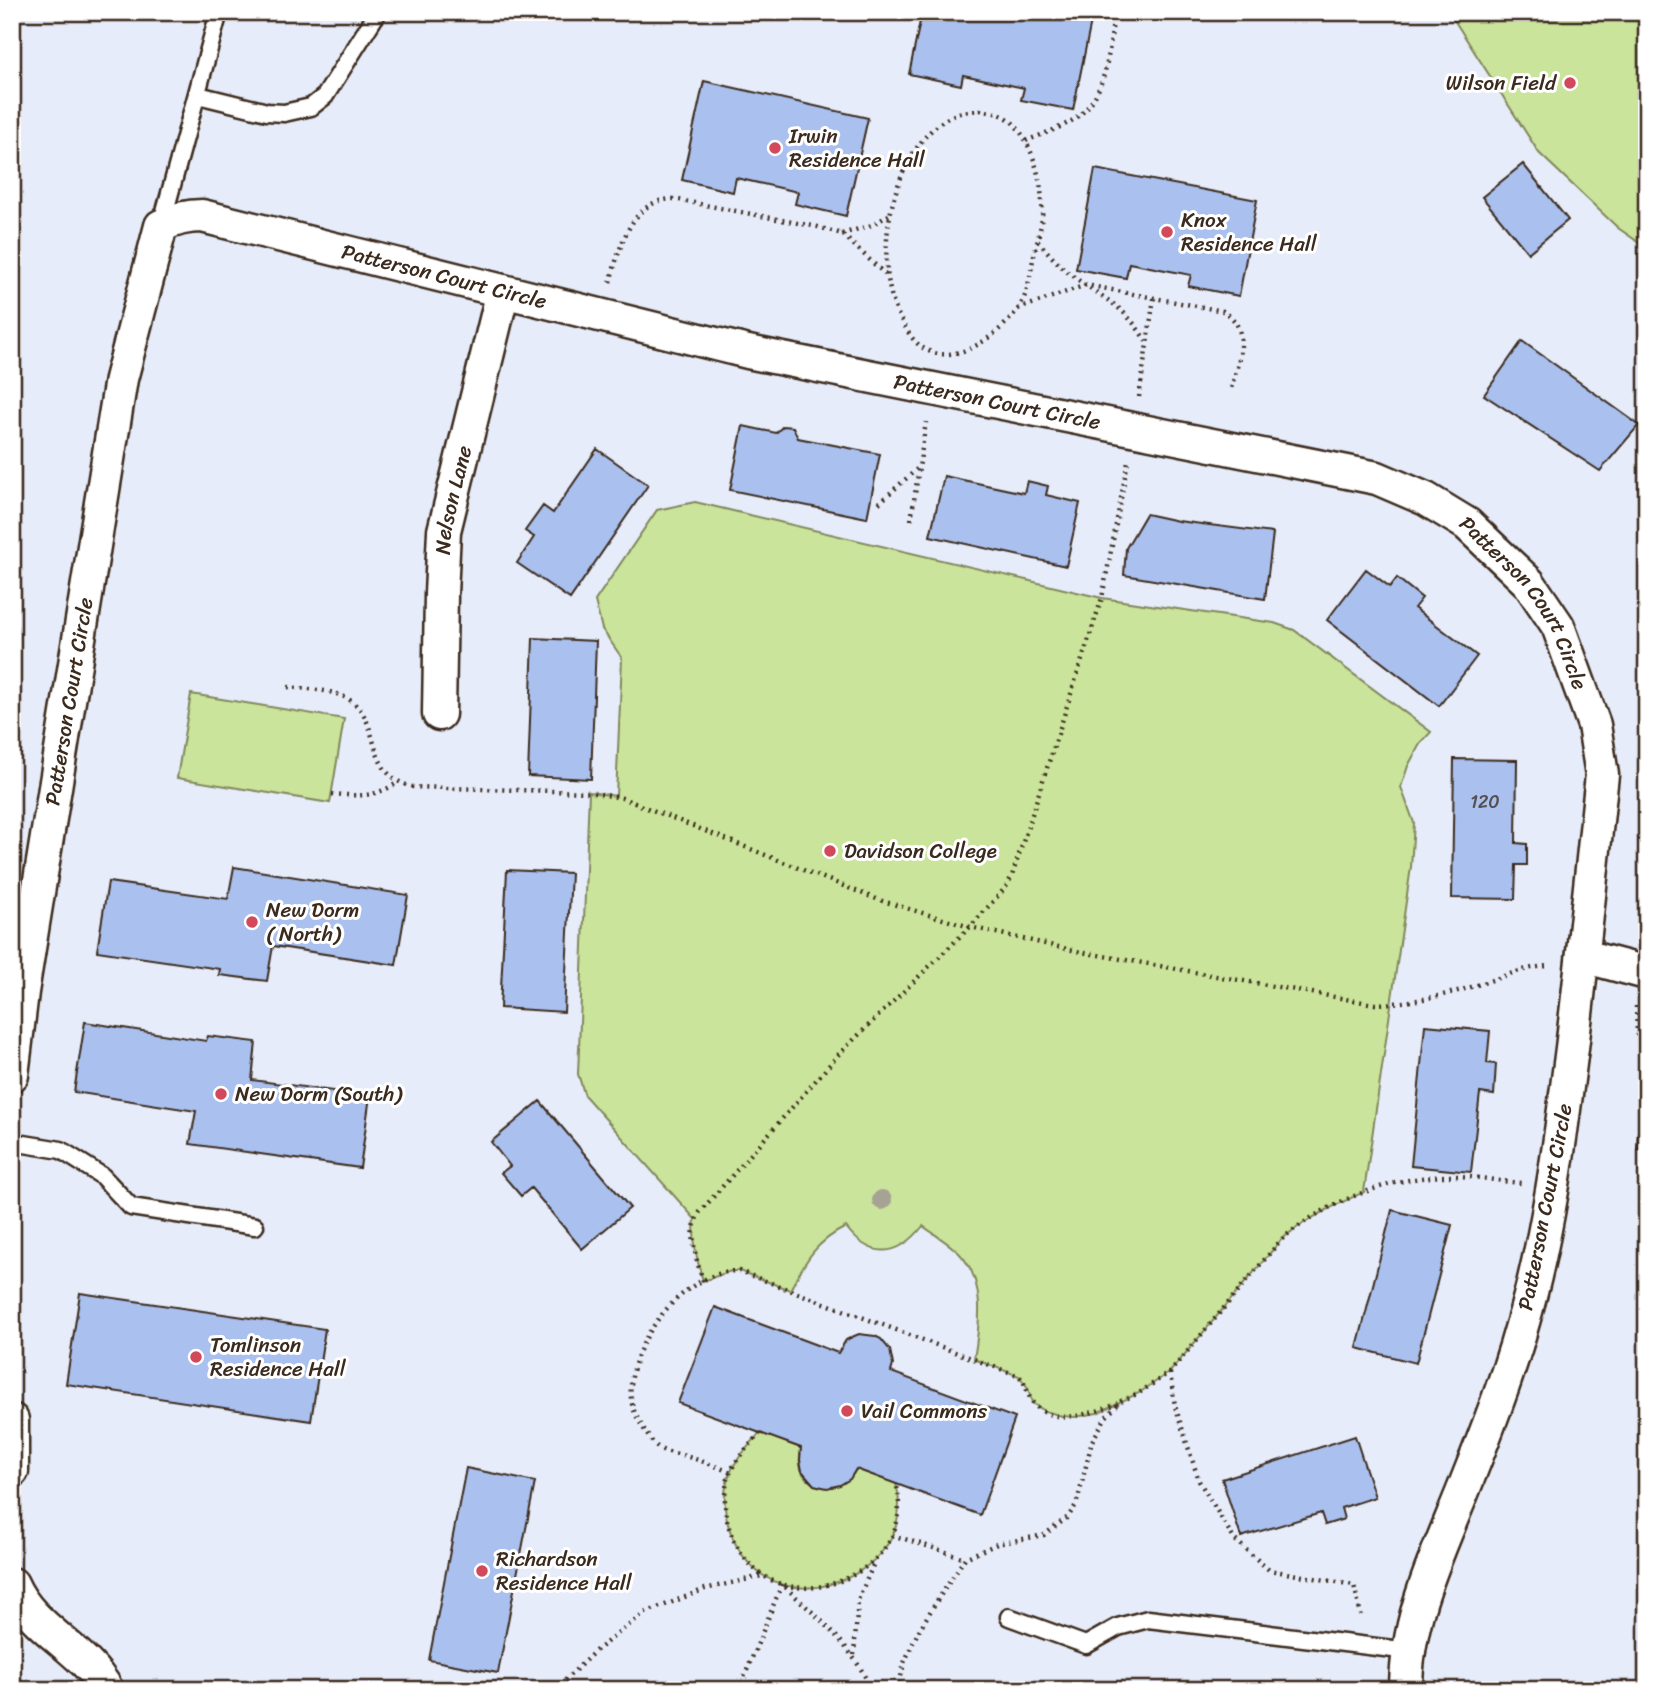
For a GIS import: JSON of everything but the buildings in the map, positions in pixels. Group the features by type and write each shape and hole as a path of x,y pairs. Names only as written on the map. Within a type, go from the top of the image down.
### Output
{"street":[{"name":"Patterson Court Circle","path":"12,1075 24,978 121,379 161,226 186,216 201,216 748,352 1377,478 1426,499 1467,524 1529,583 1558,626 1594,725 1602,775 1559,1155 1521,1329 1468,1479 1428,1573 1414,1620 1406,1667 1406,1690"},
{"name":"Nelson Lane","path":"439,714 444,531 503,291"},
{"path":"1583,956 1641,971"},
{"path":"12,1420 12,1471"},
{"path":"12,1584 18,1599 21,1620 85,1660 107,1690"}],"lane":[{"path":"161,226 219,12"},
{"path":"198,95 267,112 284,113 311,107 325,96 378,12"},
{"path":"12,1142 61,1150 102,1176 131,1207 255,1226"},
{"path":"1009,1617 1086,1646 1118,1626 1148,1619 1409,1651"}],"path":[{"path":"1026,141 1076,117 1095,96 1102,78 1114,12"},
{"path":"980,110 994,112 1008,119 1026,141 1041,192 1042,218 1027,289 1017,310 980,344 950,354 929,351 918,345 907,331 895,309 888,277 886,263 890,215 902,174 919,146 936,127 960,113 980,110"},
{"path":"608,287 631,223 642,210 663,199 674,199 842,234 888,277"},
{"path":"842,234 872,225 890,215"},
{"path":"1037,240 1059,265 1131,318 1147,343"},
{"path":"1017,310 1086,285 1223,311 1231,316 1242,337 1242,347 1231,388"},
{"path":"703,1281 693,1232 700,1212 839,1054 970,927 1006,887 1012,876 1102,598 1154,298"},
{"path":"911,520 928,413"},
{"path":"878,503 919,468"},
{"path":"288,687 339,695 359,709 371,729 377,757 383,769 399,782 413,787 589,792 622,798 879,900 970,927 1081,953 1374,1004 1433,999 1531,967 1553,965"},
{"path":"331,794 366,797 399,782"},
{"path":"1641,971 1637,1033 1647,1069"},
{"path":"730,1472 659,1448 640,1423 631,1397 633,1374 640,1349 649,1333 676,1298 686,1289 703,1281 731,1271 739,1271 1018,1376 1028,1388 1032,1403 1036,1407 1074,1417 1097,1413 1139,1393 1170,1372 1281,1240 1340,1203 1378,1188 1446,1176 1525,1184"},
{"path":"1170,1372 1175,1406 1199,1481 1234,1539 1269,1570 1354,1585 1361,1615"},
{"path":"898,1690 904,1663 918,1632 965,1558 997,1544 1044,1535 1068,1517 1076,1505 1092,1441 1099,1427 1121,1401"},
{"path":"760,1433 730,1472 725,1498 727,1518 734,1541 747,1559 763,1576 782,1584 804,1587 834,1584 858,1574 874,1562 892,1535 900,1506 896,1483"},
{"path":"892,1535 965,1558"},
{"path":"854,1657 858,1600 874,1562"},
{"path":"555,1690 595,1651 645,1613 705,1589 763,1576"},
{"path":"782,1584 824,1623 854,1657 871,1690"},
{"path":"739,1690 782,1584"}],"shaded area":[{"name":"Davidson College","path":"12,12 1647,12 1647,1690 12,1690"}],"green space":[{"name":"Wilson Field","path":"1449,12 1647,12 1647,248 1618,228 1539,153"},
{"path":"695,502 1102,598 1274,623 1294,630 1431,732 1420,744 1408,766 1401,787 1414,823 1411,867 1364,1192 1290,1232 1170,1372 1139,1393 1097,1413 1075,1417 1045,1411 1032,1403 1028,1388 1019,1376 974,1359 979,1303 974,1276 959,1253 923,1226 904,1244 884,1250 865,1245 846,1227 826,1239 812,1253 790,1290 739,1271 731,1271 703,1281 695,1243 695,1219 585,1096 578,1074 589,792 616,796 622,658 602,629 595,601 657,510"},
{"path":"191,694 344,719 330,803 177,778"},
{"path":"760,1433 801,1448 800,1463 804,1475 817,1486 835,1486 851,1477 856,1469 896,1483 899,1509 896,1526 889,1542 873,1561 860,1571 829,1585 796,1587 764,1576 743,1556 730,1529 725,1499 731,1471"}],"place":[{"name":"Wilson Field","path":"1570,83"},
{"name":"Irwin Residence Hall","path":"775,148"},
{"name":"Knox Residence Hall","path":"1167,232"},
{"name":"Davidson College","path":"830,851"},
{"name":"New Dorm ( North)","path":"252,922"},
{"name":"New Dorm (South)","path":"221,1094"},
{"name":"Tomlinson Residence Hall","path":"196,1357"},
{"name":"Vail Commons","path":"847,1411"},
{"name":"Richardson Residence Hall","path":"482,1571"}]}
